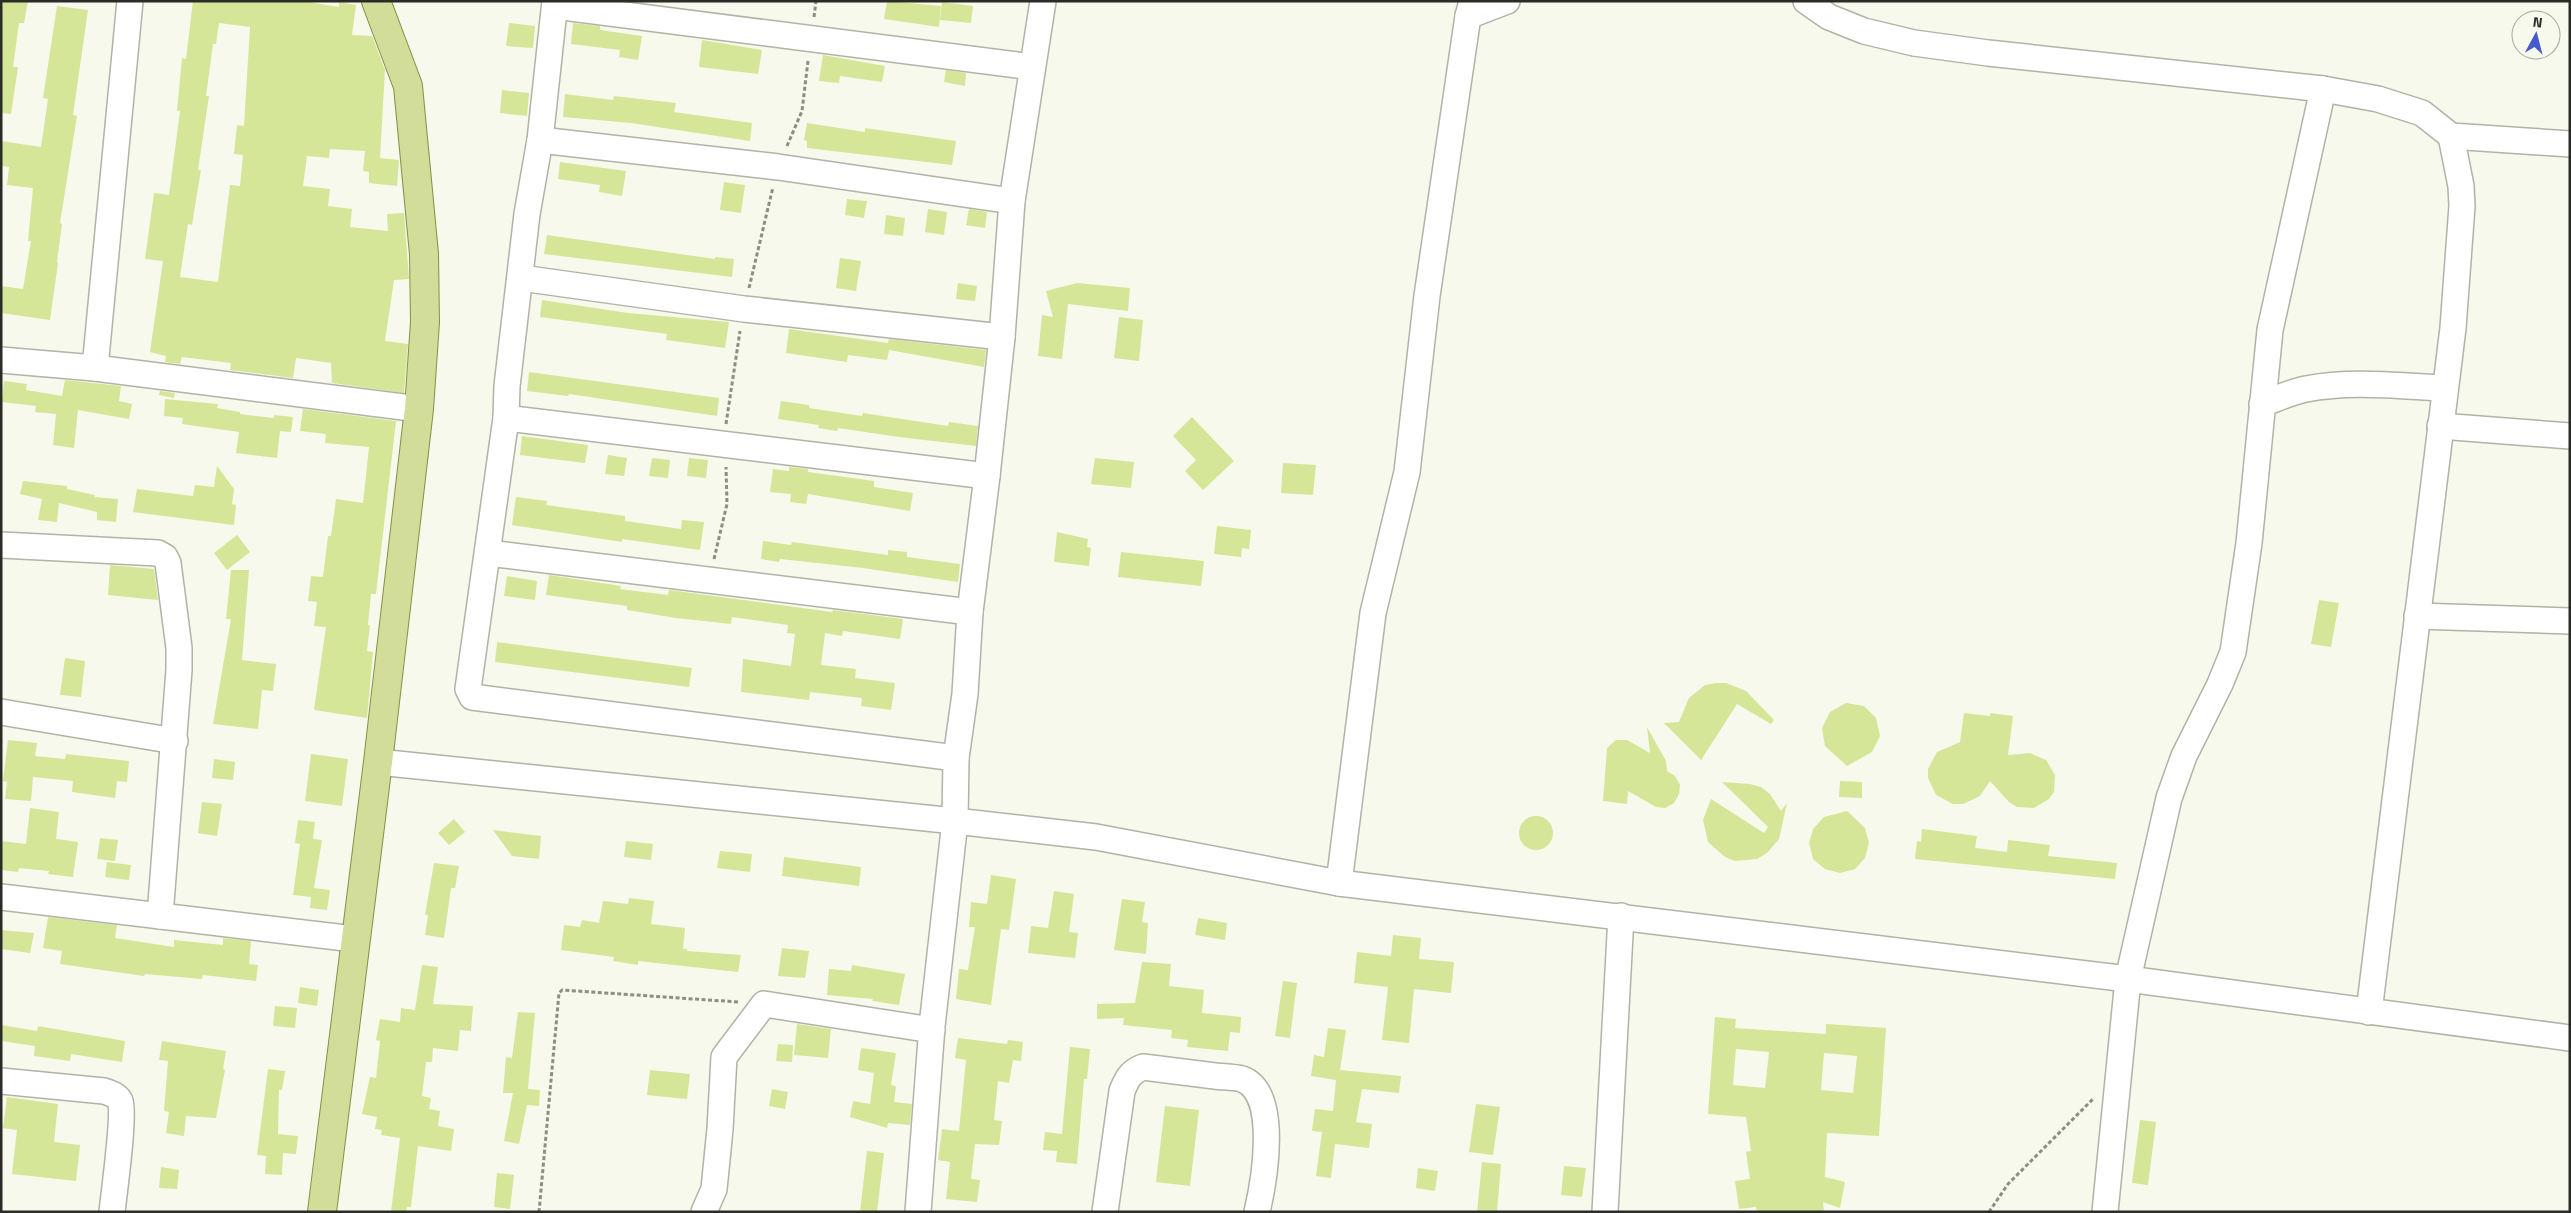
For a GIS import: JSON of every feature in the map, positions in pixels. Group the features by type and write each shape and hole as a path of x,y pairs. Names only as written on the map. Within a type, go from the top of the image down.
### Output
{"main road":[{"path":"322,1212 354,939 378,762 419,409 425,322 424,254 408,86 376,1"}],"street":[{"path":"95,368 130,1"},
{"path":"918,1212 932,1030 956,821 956,758 965,694 970,612 1002,337 1012,201 1043,1"},
{"path":"1339,883 1373,613 1407,472 1427,296 1470,9 1506,1"},
{"path":"1806,1 1829,17 1864,31 1914,43 1988,54 2323,89 2378,99 2422,113 2451,136 2570,144"},
{"path":"956,758 472,697 468,689 506,418 507,386 527,214 540,140 555,4 1032,67"},
{"path":"2104,1212 2128,979 2169,798 2184,756 2220,684 2233,652 2249,543 2270,330 2323,89"},
{"path":"2369,1012 2444,388 2453,328 2462,229 2461,186 2451,136"},
{"path":"540,140 778,167 1012,201"},
{"path":"521,278 744,309 1002,337"},
{"path":"1,360 95,368 419,409"},
{"path":"2262,404 2305,389 2333,386 2368,384 2444,388"},
{"path":"506,418 987,476"},
{"path":"2440,426 2570,436"},
{"path":"1,545 158,552 165,557 168,563 179,648 175,740 160,916"},
{"path":"488,553 970,612"},
{"path":"2417,616 2570,621"},
{"path":"1,712 175,740"},
{"path":"378,762 1096,837 1339,883 2128,979 2570,1038"},
{"path":"1,897 354,939"},
{"path":"1605,1212 1621,916"},
{"path":"704,1212 714,1188 724,1057 764,1004 932,1030"},
{"path":"1105,1212 1122,1092 1127,1078 1133,1071 1143,1067 1242,1079 1258,1094 1264,1106 1266,1139 1265,1169 1257,1212"},
{"path":"1,1081 104,1091 113,1094 120,1102 121,1119 112,1212"}],"path":[{"path":"539,1212 559,993 562,990 764,1004"},
{"path":"1989,1212 2008,1184 2118,1075"}],"building":[{"path":"1,1 28,1 24,23 19,23 13,67 18,67 11,114 1,113"},
{"path":"193,1 302,1 339,7 339,2 356,5 352,35 372,36 385,70 380,158 399,160 397,186 369,183 369,172 363,171 365,151 330,149 329,158 307,156 303,186 330,189 328,206 352,209 350,227 388,231 387,214 404,213 409,279 394,280 385,341 408,344 404,393 332,383 331,363 296,358 293,378 230,370 231,363 182,357 180,364 165,362 166,356 150,352 163,261 145,259 154,193 169,195 180,111 177,111 182,58 186,59","holes":["219,23 250,27 244,126 237,125 234,154 243,155 240,186 230,185 218,282 180,277 188,224 192,225 201,170 198,170 209,96 206,96 213,44 216,44"]},
{"path":"887,1 941,6 939,27 884,19"},
{"path":"942,2 973,6 971,23 940,20"},
{"path":"57,6 88,10 73,115 77,116 60,223 62,224 58,263 50,320 1,313 1,286 23,289 31,241 28,241 33,188 7,185 9,167 1,166 1,141 41,147 48,99 43,98"},
{"path":"509,23 535,26 533,48 506,46"},
{"path":"573,23 600,26 600,30 642,36 638,60 619,57 620,50 571,44"},
{"path":"702,40 762,50 758,74 699,67"},
{"path":"823,55 885,66 882,82 840,76 839,83 819,81"},
{"path":"946,70 966,73 965,86 944,82"},
{"path":"502,90 529,93 527,116 500,113"},
{"path":"565,94 613,100 614,96 676,103 674,112 752,123 750,141 631,123 563,117"},
{"path":"807,123 865,132 865,128 956,141 952,165 807,148 807,141 804,140"},
{"path":"560,162 626,171 622,196 599,192 600,185 558,179"},
{"path":"724,182 745,185 741,213 720,210"},
{"path":"847,199 867,201 864,218 845,215"},
{"path":"928,209 947,212 944,235 925,232"},
{"path":"969,209 987,212 985,228 966,225"},
{"path":"886,215 905,218 903,236 884,234"},
{"path":"547,235 715,259 715,257 734,259 732,277 544,254"},
{"path":"840,258 861,261 856,291 836,288"},
{"path":"958,283 977,286 975,301 956,299"},
{"path":"1077,283 1130,288 1128,311 1068,304 1062,359 1038,356 1042,315 1053,317 1046,291"},
{"path":"542,300 628,313 729,322 725,348 666,340 667,334 540,317"},
{"path":"1119,317 1143,320 1139,361 1114,358"},
{"path":"789,329 888,343 889,339 986,350 984,367 889,350 887,360 848,355 847,362 786,353"},
{"path":"529,372 719,398 717,416 569,394 568,396 527,391"},
{"path":"65,380 121,386 119,401 132,404 129,419 78,410 74,448 53,445 56,414 35,412 36,406 2,402 4,381 27,384 26,390 62,396"},
{"path":"160,391 175,393 174,398 159,395"},
{"path":"165,399 218,404 217,408 240,412 240,414 274,418 274,415 293,417 291,432 280,431 277,458 236,453 239,432 182,424 183,418 164,416"},
{"path":"781,401 809,405 809,408 862,416 863,413 948,426 949,422 978,426 976,446 838,428 837,431 818,428 819,425 778,419"},
{"path":"303,409 396,421 376,594 371,594 367,651 373,652 367,718 314,710 326,627 314,626 317,602 308,601 311,576 323,577 328,536 331,536 336,499 363,503 369,447 325,443 326,434 300,431"},
{"path":"1192,417 1234,461 1203,490 1185,471 1196,460 1173,436"},
{"path":"522,436 588,445 585,463 520,455"},
{"path":"608,455 627,458 624,476 605,474"},
{"path":"652,458 670,460 668,478 649,476"},
{"path":"689,458 708,460 706,478 687,476"},
{"path":"1095,458 1134,462 1131,488 1091,484"},
{"path":"1283,463 1316,465 1313,495 1281,493"},
{"path":"217,466 234,489 232,504 236,505 234,525 133,512 137,489 193,496 195,485 214,487"},
{"path":"789,467 808,469 808,472 874,481 874,487 913,493 910,511 808,494 806,504 790,502 791,494 770,492 773,469 789,471"},
{"path":"23,481 67,486 67,489 95,495 94,497 118,499 116,522 97,520 97,512 59,503 57,522 38,520 42,499 20,494"},
{"path":"516,497 547,501 546,505 625,516 625,521 681,529 682,520 704,522 700,550 622,539 622,542 512,525"},
{"path":"1217,526 1251,530 1249,549 1242,548 1241,557 1214,554"},
{"path":"1057,532 1088,539 1087,547 1091,548 1089,566 1054,562"},
{"path":"237,535 250,552 227,570 214,553"},
{"path":"763,541 791,545 792,542 888,555 888,550 907,552 907,557 960,564 958,582 863,568 780,559 779,562 761,559"},
{"path":"1121,552 1204,561 1201,586 1118,577"},
{"path":"110,565 154,569 158,600 108,595"},
{"path":"231,570 249,570 242,660 276,664 273,691 262,690 258,729 213,724 231,619 226,619"},
{"path":"549,575 621,586 620,589 668,595 669,590 832,612 833,610 903,619 900,639 843,631 842,636 825,633 821,665 856,669 855,678 895,683 891,710 861,706 862,698 810,692 809,700 741,692 743,659 791,666 795,634 787,633 788,625 732,617 731,624 676,618 627,610 627,606 546,595"},
{"path":"507,576 537,581 535,600 504,596"},
{"path":"2319,600 2339,603 2331,647 2311,644"},
{"path":"497,642 692,668 689,687 495,662"},
{"path":"65,658 85,661 81,697 60,695"},
{"path":"1726,683 1746,691 1774,720 1771,724 1737,704 1701,760 1664,723 1679,722 1689,698 1705,685"},
{"path":"1846,703 1864,706 1876,718 1880,736 1872,752 1847,766 1825,746 1822,728 1830,712"},
{"path":"1964,713 1990,716 1990,713 2013,716 2008,755 2030,753 2046,760 2055,775 2054,792 2049,799 2034,808 2017,807 2009,802 1990,781 1980,796 1963,804 1953,804 1936,795 1928,778 1928,769 1937,752 1960,742"},
{"path":"1647,727 1666,761 1667,771 1675,776 1680,785 1679,794 1674,803 1665,808 1656,807 1628,791 1627,804 1603,801 1607,748 1616,740 1627,740 1650,753"},
{"path":"8,740 37,743 35,756 65,759 66,754 129,761 127,782 117,781 115,798 72,792 73,781 33,777 31,801 5,799 7,782 3,781"},
{"path":"311,754 348,759 342,806 305,801"},
{"path":"214,759 235,762 233,780 212,778"},
{"path":"1840,781 1862,782 1862,798 1839,797"},
{"path":"1722,782 1750,784 1761,787 1770,794 1781,811 1787,803 1779,839 1767,853 1757,859 1735,861 1725,857 1708,842 1703,820 1711,799 1764,833 1768,827"},
{"path":"202,802 222,804 217,836 198,833"},
{"path":"30,808 59,812 56,839 78,842 73,877 48,874 49,871 19,868 18,872 1,870 1,841 26,844"},
{"path":"1847,811 1865,828 1869,843 1865,858 1855,869 1840,873 1825,869 1813,859 1809,843 1813,829 1824,817"},
{"path":"1536,816 1543,817 1548,821 1552,826 1552,840 1548,845 1543,849 1536,850 1529,849 1524,845 1520,840 1519,833 1520,826 1524,821 1529,817"},
{"path":"454,819 465,832 449,845 438,833"},
{"path":"298,820 315,822 313,839 322,840 314,888 330,890 327,910 310,908 311,897 293,895 300,844 295,843"},
{"path":"1922,829 1977,836 1975,848 2007,852 2008,840 2050,845 2048,856 2117,863 2115,879 1915,859 1917,841 1921,842"},
{"path":"493,830 541,836 539,859 512,856"},
{"path":"100,838 118,840 115,861 97,859"},
{"path":"626,841 653,844 651,860 624,857"},
{"path":"720,851 752,854 750,872 717,868"},
{"path":"784,857 861,867 859,886 782,876"},
{"path":"107,862 131,865 129,880 105,877"},
{"path":"434,863 459,866 455,888 451,888 444,938 425,935 428,915 425,915"},
{"path":"991,875 1016,879 1009,930 1001,929 991,1005 956,999 959,969 968,970 975,927 969,927 971,902 987,904"},
{"path":"1054,891 1074,894 1069,932 1078,933 1075,958 1028,953 1031,926 1048,928"},
{"path":"629,898 654,901 651,924 685,928 683,949 687,949 687,951 741,955 738,972 638,961 638,965 613,961 614,957 561,950 564,925 580,927 582,920 599,923 603,901 628,904"},
{"path":"1122,899 1145,902 1142,922 1148,923 1146,954 1114,950"},
{"path":"48,917 117,925 115,938 174,947 174,940 223,945 223,938 251,941 249,964 258,965 256,981 203,975 202,979 145,974 144,976 60,964 62,951 43,948"},
{"path":"1198,918 1227,923 1225,940 1195,935"},
{"path":"1,930 34,933 30,953 1,949"},
{"path":"1393,935 1421,938 1419,959 1454,962 1451,993 1414,989 1409,1043 1382,1040 1388,987 1354,983 1357,952 1391,956"},
{"path":"782,948 809,951 805,978 778,976"},
{"path":"1142,962 1171,964 1169,986 1204,990 1202,1013 1241,1017 1240,1033 1230,1032 1228,1051 1187,1047 1188,1040 1171,1038 1172,1030 1123,1025 1124,1018 1097,1019 1097,1004 1135,1003"},
{"path":"422,965 438,967 433,1004 473,1006 471,1031 460,1030 458,1051 433,1048 432,1062 426,1062 422,1096 431,1098 429,1109 440,1111 438,1126 454,1129 451,1151 418,1146 411,1207 407,1207 406,1212 391,1212 400,1138 381,1135 382,1130 375,1129 377,1117 362,1114 370,1077 376,1078 380,1041 376,1040 380,1019 400,1022 401,1008 415,1010"},
{"path":"852,965 905,974 899,1005 872,1001 873,999 827,995 829,969 851,971"},
{"path":"1283,981 1297,983 1290,1038 1275,1036"},
{"path":"300,987 319,990 317,1006 298,1003"},
{"path":"275,1006 297,1008 295,1028 273,1026"},
{"path":"518,1012 535,1013 528,1089 540,1090 539,1106 527,1105 519,1144 504,1141 513,1093 503,1093 506,1057 512,1058"},
{"path":"1715,1017 1736,1019 1735,1028 1826,1034 1826,1024 1886,1028 1879,1136 1827,1133 1825,1177 1845,1182 1840,1208 1823,1202 1824,1212 1757,1212 1756,1207 1739,1209 1735,1181 1750,1179 1746,1152 1751,1151 1746,1117 1708,1114","holes":["1736,1049 1769,1052 1765,1088 1733,1085","1824,1053 1857,1056 1853,1093 1821,1090"]},
{"path":"797,1024 831,1029 828,1058 794,1055"},
{"path":"1,1025 37,1031 38,1026 125,1041 122,1062 71,1054 70,1061 34,1056 35,1046 1,1041"},
{"path":"1328,1028 1346,1030 1340,1070 1401,1076 1399,1093 1362,1089 1356,1122 1372,1124 1369,1148 1335,1144 1331,1178 1316,1176 1322,1132 1312,1131 1315,1109 1333,1111 1336,1080 1311,1076 1314,1055 1324,1057"},
{"path":"958,1038 1007,1044 1008,1040 1023,1042 1021,1061 1013,1060 1009,1083 998,1081 994,1120 1002,1121 999,1145 975,1144 971,1179 980,1180 977,1202 946,1199 950,1162 938,1160 942,1129 959,1131 966,1060 955,1058"},
{"path":"162,1041 226,1051 223,1069 225,1070 216,1118 186,1116 184,1136 166,1133 169,1112 164,1111 168,1061 159,1060"},
{"path":"778,1044 793,1045 792,1062 776,1061"},
{"path":"1070,1047 1090,1049 1087,1079 1084,1079 1077,1164 1056,1162 1057,1151 1043,1150 1045,1132 1062,1134"},
{"path":"861,1048 896,1053 891,1085 896,1086 894,1102 912,1104 910,1125 888,1123 887,1128 850,1117 853,1101 870,1104 874,1073 858,1070"},
{"path":"268,1069 285,1071 282,1090 279,1090 278,1134 298,1136 296,1154 283,1153 282,1175 265,1174 266,1156 257,1155"},
{"path":"650,1070 690,1074 687,1099 647,1095"},
{"path":"772,1089 788,1092 785,1109 769,1106"},
{"path":"7,1097 58,1104 54,1142 80,1145 76,1181 12,1174 17,1130 3,1128"},
{"path":"1476,1104 1500,1107 1493,1155 1469,1152"},
{"path":"1165,1106 1199,1110 1190,1186 1156,1182"},
{"path":"2140,1120 2156,1122 2148,1185 2132,1183"},
{"path":"867,1151 884,1153 877,1212 860,1212"},
{"path":"1482,1162 1501,1164 1497,1212 1477,1212"},
{"path":"1564,1166 1586,1168 1582,1197 1561,1195"},
{"path":"161,1167 179,1170 177,1189 159,1188"},
{"path":"1418,1168 1438,1171 1435,1191 1416,1188"},
{"path":"497,1173 514,1175 510,1209 494,1207"}]}
